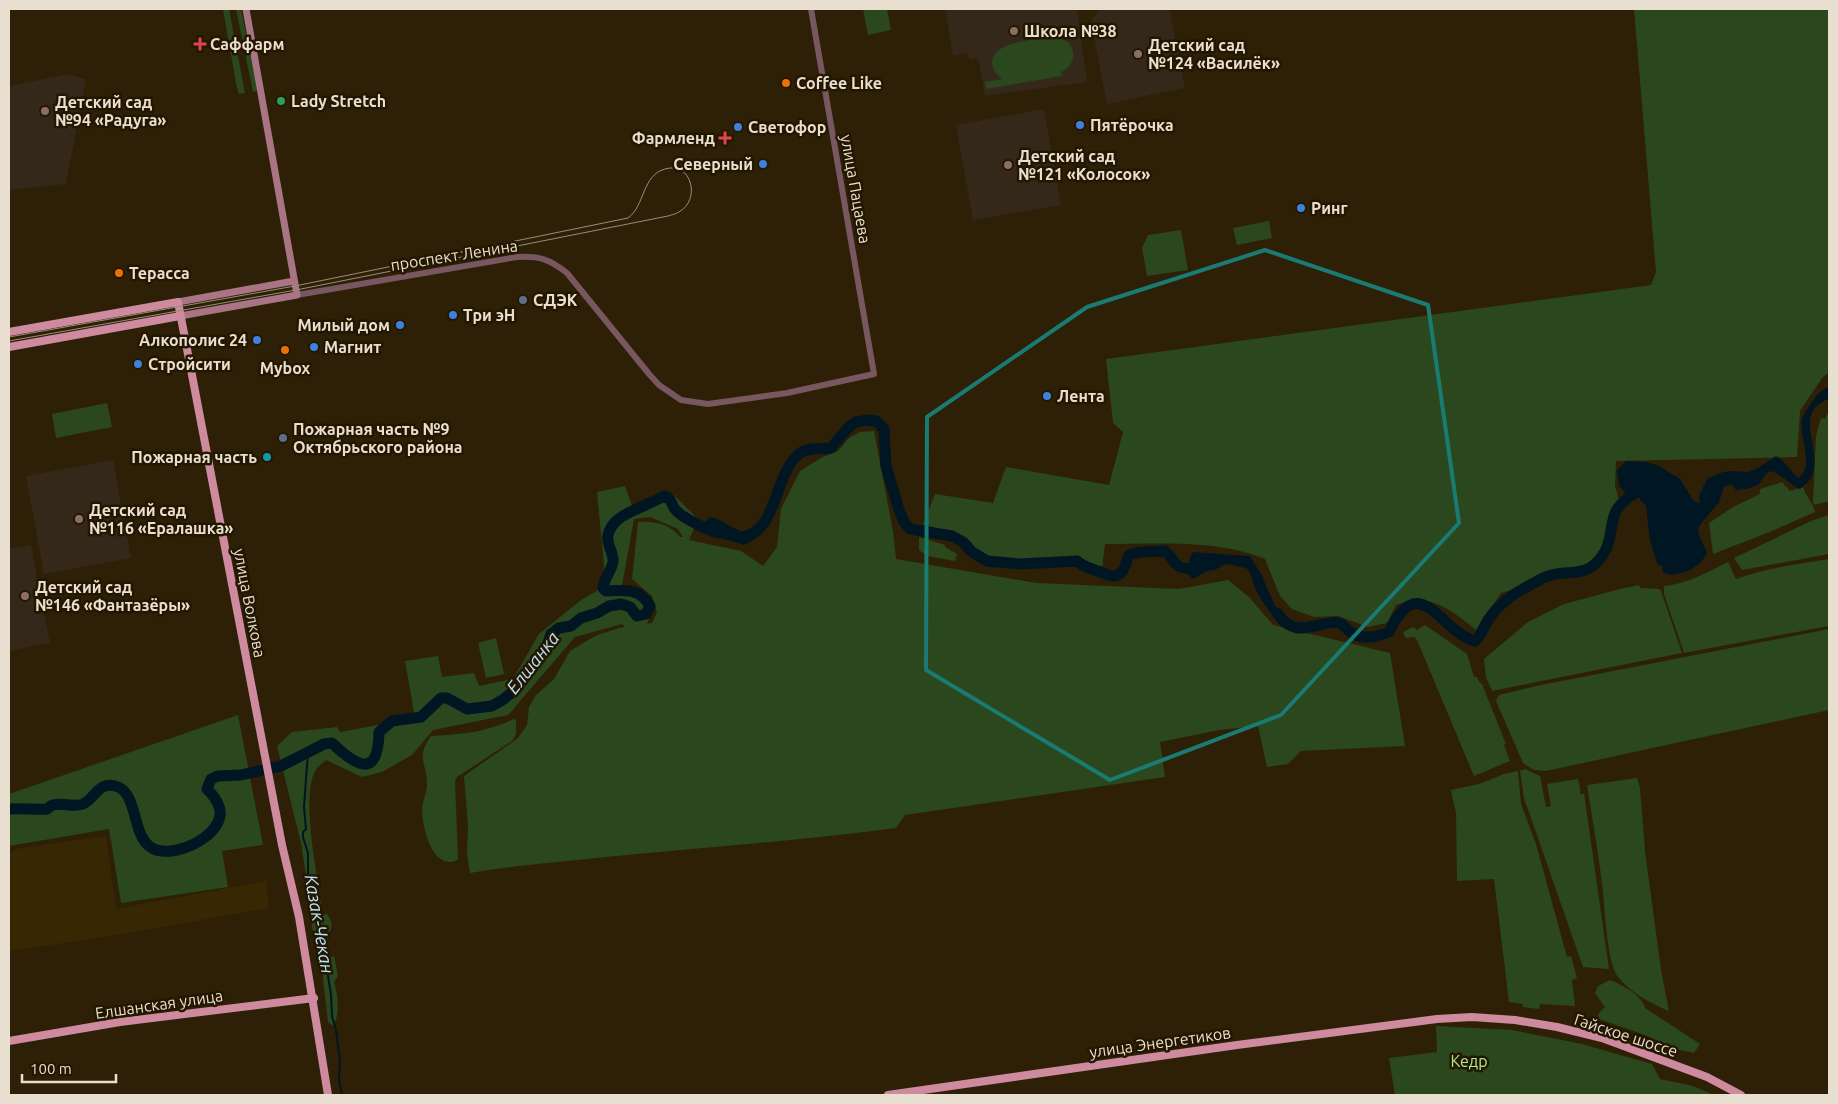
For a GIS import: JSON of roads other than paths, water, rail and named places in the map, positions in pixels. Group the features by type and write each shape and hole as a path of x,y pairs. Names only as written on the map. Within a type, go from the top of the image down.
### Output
{"main road":[{"path":"246,9 296,295"},
{"path":"9,332 294,281"},
{"name":"проспект Ленина","path":"9,347 296,295"},
{"name":"улица Волкова","path":"178,302 282,845 299,917 314,998 328,1095"},
{"name":"Елшанская улица","path":"9,1041 120,1022 314,998"},
{"name":"Гайское шоссе","path":"1437,1018 1472,1017 1515,1020 1557,1027 1602,1038 1708,1077 1740,1095"},
{"name":"улица Энергетиков","path":"888,1095 1437,1018"}],"street":[{"name":"улица Пацаева","path":"811,9 874,374"},
{"name":"проспект Ленина","path":"296,295 517,258 542,258 554,263 567,273 649,374 659,385 681,400 695,403 723,402 787,393 874,374"}],"water":[{"path":"1829,387 1829,399 1816,406 1811,416 1810,428 1814,467 1810,479 1800,489 1778,474 1770,471 1758,485 1752,488 1736,490 1731,484 1724,487 1719,502 1699,526 1698,532 1707,553 1702,560 1698,565 1679,574 1674,575 1662,571 1663,567 1657,563 1650,540 1646,506 1640,500 1638,492 1631,493 1628,496 1619,486 1617,470 1626,461 1657,465 1680,479 1693,500 1698,503 1700,501 1699,496 1707,479 1723,472 1748,472 1776,456 1798,478 1806,467 1801,426 1802,419 1816,396"},
{"path":"710,517 743,532 755,533 755,539 744,545 702,532"},
{"path":"1193,552 1250,556 1261,574 1275,606 1287,624 1285,626 1281,623 1264,604 1255,588 1248,569 1230,564 1223,565 1193,579 1188,574 1190,557"}],"waterway":[{"name":"Елшанка","path":"741,537 753,533 762,526 769,515 791,463 800,453 811,449 831,448 848,428 856,422 867,420 876,421 884,429 886,466 899,510 904,522 910,529 952,536 963,542 972,552 987,561 1020,564 1077,561 1082,565 1114,576 1123,570 1129,555 1139,552 1165,551 1178,566 1192,569 1202,567"},
{"name":"Елшанка","path":"1277,613 1292,627 1304,628 1337,623 1356,635 1370,637 1389,632 1400,613 1411,605 1421,604 1430,609 1451,627 1475,641 1496,610 1515,594 1543,578 1559,573 1582,571 1595,564 1607,547 1616,511 1624,501 1640,491 1651,488"},
{"name":"Елшанка","path":"9,809 47,809 57,804 79,805 87,802 102,788 112,785 124,791 129,798 141,835 146,843 152,848 161,851 173,851 186,847 198,842 217,825 220,815 218,804 207,789 211,779 218,776 241,775 281,766 324,744 332,743 350,758 364,764 370,762 375,757 379,732 392,721 421,717 441,698 447,698 467,709 492,706 504,699 516,689 546,649 551,634 559,628 571,626 581,618 597,613 609,606 621,604 630,607 637,616 646,614 650,606 642,596 631,591 606,591 603,588 613,562 608,535 616,521 625,515 665,496 669,498 674,508 682,516 718,533"},
{"name":"Казак-Чекан","path":"308,752 304,807 306,829 303,832 303,837 308,853 308,879 319,921 331,994 332,1016 340,1061 339,1080 342,1095"}],"tram line":[{"path":"9,337 295,286 628,218 634,213 648,184 658,172 674,168 682,171 690,183 690,199 686,206 678,213 668,216 296,290 9,341"}],"place":[{"name":"Школа №38","path":"1014,31"},
{"name":"Саффарм","path":"200,44"},
{"name":"Детский сад №124 «Василёк»","path":"1138,54"},
{"name":"Coffee Like","path":"786,83"},
{"name":"Lady Stretch","path":"281,101"},
{"name":"Детский сад №94 «Радуга»","path":"45,111"},
{"name":"Пятёрочка","path":"1080,125"},
{"name":"Светофор","path":"738,127"},
{"name":"Фармленд","path":"725,138"},
{"name":"Северный","path":"763,164"},
{"name":"Детский сад №121 «Колосок»","path":"1008,165"},
{"name":"Ринг","path":"1301,208"},
{"name":"Терасса","path":"119,273"},
{"name":"СДЭК","path":"523,300"},
{"name":"Три эН","path":"453,315"},
{"name":"Милый дом","path":"400,325"},
{"name":"Алкополис 24","path":"257,340"},
{"name":"Магнит","path":"314,347"},
{"name":"Mybox","path":"285,350"},
{"name":"Стройсити","path":"138,364"},
{"name":"Лента","path":"1047,396"},
{"name":"Пожарная часть №9 Октябрьского района","path":"283,438"},
{"name":"Пожарная часть","path":"267,457"},
{"name":"Детский сад №116 «Ералашка»","path":"79,519"},
{"name":"Детский сад №146 «Фантазёры»","path":"25,596"}],"park label":[{"name":"Кедр","path":"1469,1061"}]}
